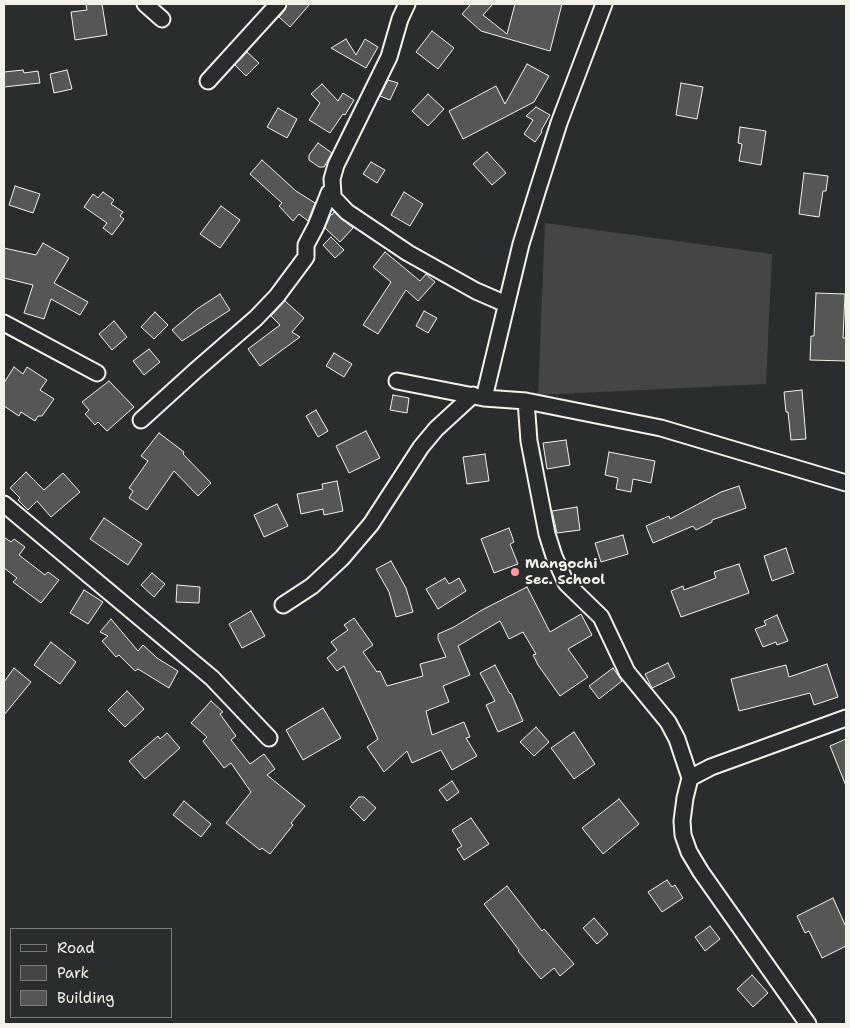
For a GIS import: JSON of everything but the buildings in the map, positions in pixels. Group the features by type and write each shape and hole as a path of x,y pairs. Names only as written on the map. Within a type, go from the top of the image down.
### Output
{"street":[{"path":"145,4 162,19"},
{"path":"208,81 278,4"},
{"path":"329,193 333,194 332,179 336,165 389,57 400,19 407,4"},
{"path":"284,605 312,586 342,558 370,524 421,447 436,429 478,396 506,304 521,244 559,123 604,4"},
{"path":"329,193 347,212 408,253 476,291 506,304"},
{"path":"141,420 194,370 256,318 277,296 306,257 306,245 329,193"},
{"path":"4,323 97,374"},
{"path":"397,381 478,396 526,401 661,428 846,483"},
{"path":"526,401 529,441 540,500 554,556 566,583 601,617 627,672 668,722 677,739 690,778 682,821 683,835 690,852 700,872 808,1024"},
{"path":"4,504 212,678 269,738"},
{"path":"690,778 711,767 846,718"}],"green space":[{"path":"545,223 772,254 766,384 538,395"}],"place":[{"name":"Mangochi Sec. School","path":"515,572"}]}
